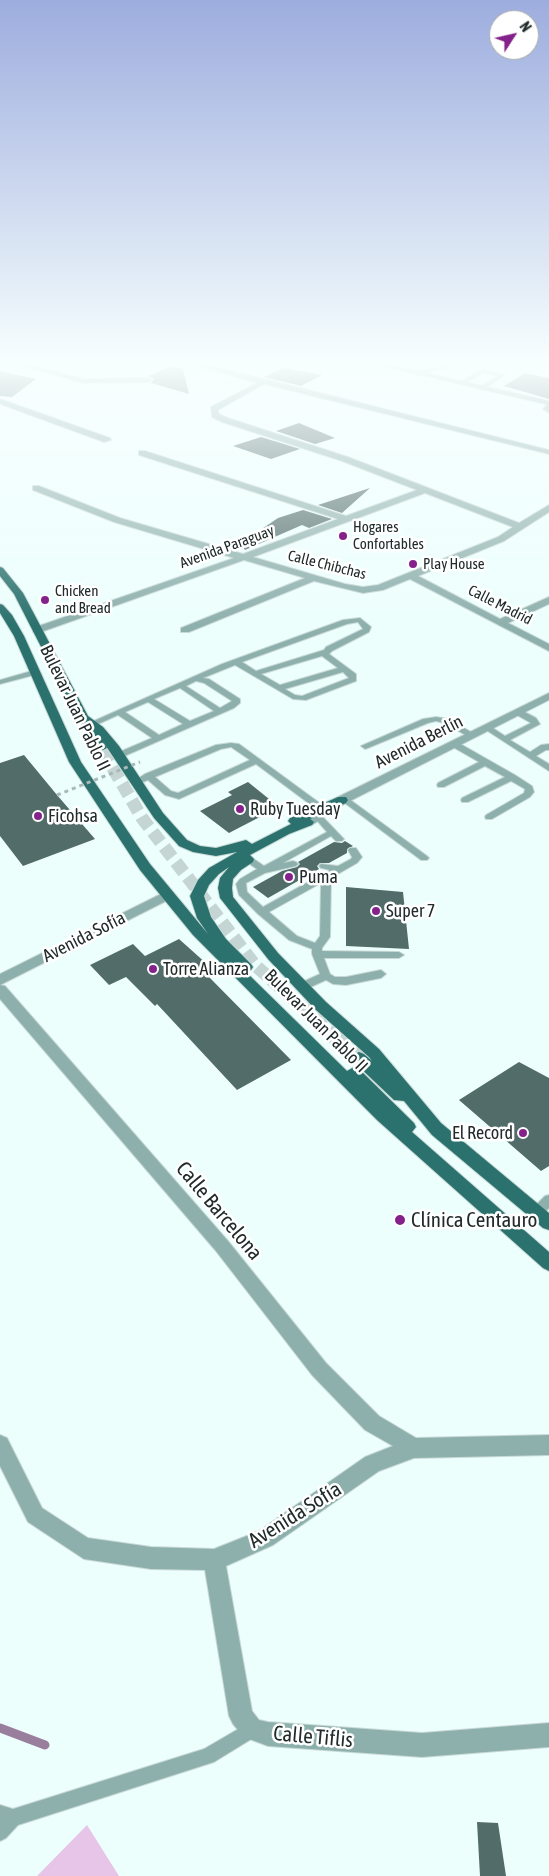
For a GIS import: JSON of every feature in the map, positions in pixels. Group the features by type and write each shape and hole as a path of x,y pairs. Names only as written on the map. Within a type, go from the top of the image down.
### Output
{"main road":[{"name":"Bulevar Juan Pablo II","path":"0,570 18,592 101,748"},
{"name":"Bulevar Juan Pablo II","path":"0,584 27,610"},
{"name":"Bulevar Juan Pablo II","path":"3,607 35,672 74,762 140,860 167,895 198,932 383,1116 549,1263"},
{"path":"87,720 143,779 158,815 174,835 183,843 197,849 216,852 230,850 316,816"},
{"path":"316,816 236,867 227,878 225,888 227,898 273,956 302,987 374,1053 438,1131"},
{"path":"316,816 285,831 214,871 203,883 197,896 204,918 222,942 395,1113 492,1213"},
{"name":"Bulevar Juan Pablo II","path":"359,1058 438,1131 549,1223"}],"street":[{"path":"316,450 521,527"},
{"path":"142,453 346,519"},
{"name":"Calle Chibchas","path":"36,488 117,520 314,578 363,590 380,588 501,539 549,508"},
{"name":"Avenida Paraguay","path":"37,630 245,557 425,490"},
{"name":"Calle Madrid","path":"411,576 549,648"},
{"path":"185,630 314,578"},
{"path":"500,622 549,600"},
{"name":"Avenida Berlín","path":"316,816 549,696"},
{"name":"Avenida Sofía","path":"0,980 167,895"},
{"name":"Calle Barcelona","path":"0,990 222,1246 319,1369 372,1423 414,1448"},
{"name":"Avenida Sofía","path":"0,1445 35,1515 84,1548 151,1558 214,1560 266,1538 372,1464 414,1448 549,1444"},
{"name":"Calle Tiflis","path":"214,1560 241,1716 252,1729 268,1734 422,1745 549,1735"}],"lane":[{"path":"87,720 119,712 236,662 346,622 360,620 367,627 366,630 326,652 256,673"},
{"path":"236,662 293,697 303,698 353,679 353,676 328,658 325,654 326,652"},
{"path":"279,688 344,669"},
{"path":"0,682 35,672"},
{"path":"120,755 220,711 235,704 237,701 206,681 195,679"},
{"path":"180,685 220,711"},
{"path":"148,699 189,724"},
{"path":"119,712 158,738"},
{"path":"505,739 536,724 533,720 518,712"},
{"path":"365,746 426,721 436,719 446,720 472,735"},
{"path":"487,728 549,768"},
{"path":"454,744 526,785 530,792 488,817"},
{"path":"143,779 226,745 236,746 256,761 335,836 243,881 240,888 244,896 293,938 317,950 399,955"},
{"path":"530,756 544,747 549,747"},
{"path":"143,779 168,793 179,796 256,761"},
{"path":"441,785 486,762"},
{"path":"465,800 512,777"},
{"path":"344,800 424,858"},
{"path":"261,912 325,871 339,869 354,861 357,857 353,850"},
{"path":"248,859 264,870 294,864"},
{"path":"317,950 325,937 325,871"},
{"path":"317,950 326,976 333,980 346,980 381,974"},
{"path":"302,987 326,976"},
{"path":"536,1213 549,1200"},
{"path":"0,1832 6,1816 208,1756 252,1729"}],"path":[{"path":"57,795 140,762"}],"shaded area":[{"path":"87,1825 119,1876 37,1876"}],"building":[{"path":"243,450 298,450 271,459"},
{"path":"370,488 342,513 318,505"},
{"path":"303,510 332,519 309,528 302,525 245,550 241,543 278,518"},
{"name":"Ficohsa","path":"24,755 95,839 23,866 0,836 0,763"},
{"name":"Ruby Tuesday","path":"248,782 279,807 229,833 200,811 232,795 228,792"},
{"name":"Puma","path":"345,841 353,846 347,849 347,853 329,863 320,863 317,866 319,869 268,898 253,887 282,871 297,867 300,864 298,862 334,842 342,843"},
{"name":"Super 7","path":"346,887 403,892 409,949 346,946"},
{"path":"179,939 217,973 209,977 291,1060 237,1090 157,1004 155,1006 126,977 109,985 90,965 133,944 145,956"},
{"name":"El Record","path":"519,1062 549,1078 549,1166 541,1171 459,1100"},
{"path":"477,1822 498,1823 506,1876 480,1876"}],"waterway":[{"path":"0,1728 45,1745"}],"tunnel":[{"path":"101,748 103,752"},
{"path":"103,751 142,818 255,965 334,1036"},
{"path":"333,1034 359,1058"}],"place":[{"name":"Hogares Confortables","path":"343,536"},
{"name":"Play House","path":"413,564"},
{"name":"Chicken and Bread","path":"45,600"},
{"name":"Ruby Tuesday","path":"240,809"},
{"name":"Ficohsa","path":"38,816"},
{"name":"Puma","path":"289,877"},
{"name":"Super 7","path":"376,911"},
{"name":"Torre Alianza","path":"153,969"},
{"name":"El Record","path":"523,1133"},
{"name":"Clínica Centauro","path":"400,1220"}]}
